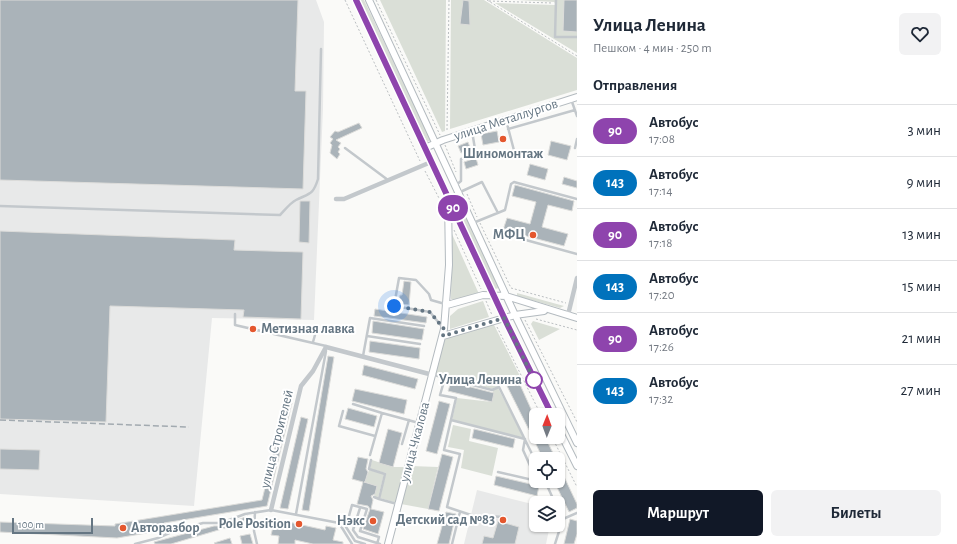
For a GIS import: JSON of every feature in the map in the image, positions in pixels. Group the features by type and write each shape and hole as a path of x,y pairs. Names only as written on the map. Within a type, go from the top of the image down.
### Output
{"main road":[{"path":"356,0 504,318 549,408"},
{"path":"369,0 472,224 577,444"},
{"path":"362,13 372,8"},
{"name":"улица Металлургов","path":"425,148 472,130 574,98"},
{"name":"улица Чкалова","path":"388,544 444,333 449,265 448,196"},
{"path":"447,305 483,295 506,296 577,318"},
{"path":"444,333 531,311 549,310"},
{"path":"565,442 577,466"}],"street":[{"path":"336,199 344,199 423,167 431,162"},
{"path":"568,315 577,278"},
{"path":"326,346 433,375"},
{"name":"улица Строителей","path":"271,510 301,386 313,371 326,346"}],"lane":[{"path":"556,2 556,37 577,37"},
{"path":"0,206 280,215 295,200 307,196 315,189 318,179 321,49"},
{"path":"574,98 577,116"},
{"path":"508,129 575,110"},
{"path":"506,119 516,158"},
{"path":"470,156 476,155 472,130"},
{"path":"575,148 577,139"},
{"path":"345,148 388,180"},
{"path":"455,187 461,181 462,159 466,158"},
{"path":"458,193 482,182 498,213"},
{"path":"472,224 505,210 511,184 514,182 577,199"},
{"path":"504,234 577,254"},
{"path":"444,333 430,312 394,306 399,278 416,280 429,294 431,300 447,305"},
{"path":"235,314 235,325 326,346 296,514"},
{"path":"363,357 370,318 424,326"},
{"path":"313,342 317,328"},
{"path":"367,336 420,344"},
{"path":"433,375 492,390 499,387 531,452"},
{"path":"445,378 440,395 456,398 444,450 460,454 447,507 471,515 503,517"},
{"path":"352,404 420,423"},
{"path":"343,411 339,426 375,436"},
{"path":"370,456 382,413"},
{"path":"402,444 409,420"},
{"path":"450,420 525,439"},
{"path":"525,439 523,450 529,463"},
{"path":"371,460 369,470 385,474 379,499"},
{"path":"498,472 529,478"},
{"path":"374,497 399,505"},
{"path":"360,508 353,530 358,538 378,544 379,537 360,531 366,509 352,505 346,527 355,541 365,544"},
{"path":"135,544 158,538 176,530 203,523 221,523 254,512 271,510 339,523 352,544"},
{"path":"254,512 257,544"},
{"path":"452,544 460,512"},
{"path":"565,518 577,513"},
{"path":"555,544 559,532"}],"path":[{"path":"345,0 423,167"},
{"path":"447,130 449,0"},
{"path":"488,0 556,2"},
{"path":"488,0 577,56"},
{"path":"532,318 577,330"},
{"path":"528,319 525,320 577,422"},
{"path":"555,444 577,488"}],"shaded area":[{"path":"0,0 316,0 324,22 323,109 314,320 212,318 194,506 0,494"},
{"path":"359,0 364,0 431,140 427,142"},
{"path":"380,0 446,0 445,131 442,132"},
{"path":"451,0 484,0 577,58 577,90 450,129"},
{"path":"518,0 564,0 563,31 577,32 577,53 495,3 556,4 554,2"},
{"path":"455,192 499,288 495,289 451,194"},
{"path":"452,234 479,294 457,301 451,299"},
{"path":"517,293 564,306 560,308 517,296"},
{"path":"483,301 489,317 450,329 450,316 458,309"},
{"path":"533,321 560,329 539,340 531,324"},
{"path":"493,323 520,376 492,389 435,374 444,337"},
{"path":"498,388 524,438 452,420 457,398 492,402 493,390"},
{"path":"453,425 471,429 469,441 498,448 492,476 461,468 464,450 448,447"},
{"path":"372,460 393,467 407,467 397,503 380,498 386,473 370,469"},
{"path":"411,466 438,467 428,509 401,504"},
{"path":"369,470 384,474 378,498 374,497 377,486 365,482"},
{"name":"Детский сад №83","path":"477,490 529,503 529,532 549,532 546,544 464,544"}],"building":[{"path":"0,0 298,0 295,91 306,91 303,189 0,180"},
{"path":"463,0 469,1 470,25 460,24"},
{"path":"564,0 577,0 577,32 563,31"},
{"path":"359,123 362,128 336,140 341,143 338,147 340,149 338,152 340,154 337,159 330,153 332,145 330,143 333,139 330,137 335,131 338,132"},
{"path":"497,131 499,142 483,145 481,134"},
{"path":"551,141 571,146 567,160 548,155"},
{"path":"468,142 471,150 468,151 469,154 465,155 464,152 461,153 458,146"},
{"path":"476,158 478,165 466,169 464,162"},
{"path":"530,164 548,169 545,180 527,175"},
{"path":"564,177 577,181 577,188 562,184"},
{"path":"515,185 574,201 572,211 548,205 542,227 568,234 564,246 503,230 507,218 530,224 536,202 512,196"},
{"path":"300,201 310,201 309,243 299,242"},
{"path":"0,231 235,240 234,250 303,252 301,319 243,317 244,310 110,306 106,422 0,419"},
{"path":"404,281 411,282 409,305 398,304 400,295 402,295"},
{"path":"375,309 427,317 426,323 374,316"},
{"path":"373,321 424,329 422,340 372,333"},
{"path":"370,341 420,348 419,359 369,352"},
{"path":"328,356 334,357 309,511 302,510"},
{"path":"364,365 418,379 415,389 362,375"},
{"path":"517,378 531,408 529,408 529,430 506,384"},
{"path":"451,382 494,393 492,402 448,391"},
{"path":"355,389 407,400 404,414 352,401"},
{"path":"439,401 450,404 437,454 426,451"},
{"path":"286,402 292,403 267,506 164,523 165,530 117,538 0,532 0,522 115,526 115,524 262,500"},
{"path":"348,408 377,416 374,427 345,419"},
{"path":"301,417 308,419 288,509 280,508"},
{"path":"388,429 402,433 393,467 379,463"},
{"path":"474,429 515,439 513,448 472,438"},
{"path":"536,444 548,444 552,452 540,452"},
{"path":"0,449 40,450 39,470 0,469"},
{"path":"442,454 453,457 439,511 428,509"},
{"path":"358,457 368,459 366,469 368,472 364,482 377,486 375,494 371,496 373,500 371,509 384,512 378,534 363,529 370,509 368,506 357,504 363,482 352,479"},
{"path":"496,476 529,484 529,488 539,488 537,496 494,485"},
{"path":"565,479 577,504 577,508 569,512 565,504 565,496 561,496 557,488 565,488"},
{"path":"446,512 456,514 449,544 437,544"},
{"path":"248,516 249,521 171,544 155,544 154,542 214,526 222,526"},
{"path":"275,519 325,530 326,526 336,528 333,540 343,542 343,544 313,544 295,540 295,544 278,544 279,536 271,535"},
{"path":"570,519 577,521 577,534 574,544 564,544"},
{"path":"498,521 519,527 515,544 482,544 484,536 493,538"},
{"path":"250,534 253,544 242,544 240,536"},
{"path":"230,538 232,544 214,543"}],"railway":[{"path":"0,420 189,427"}],"bus line":[{"name":"90","path":"356,0 508,326 549,408"}],"place":[{"name":"Шиномонтаж","path":"503,139"},
{"name":"МФЦ","path":"533,235"},
{"name":"Метизная лавка","path":"253,329"},
{"name":"Улица Ленина","path":"534,380"},
{"name":"Детский сад №83","path":"503,520"},
{"name":"Нэкс","path":"373,521"},
{"name":"Pole Position","path":"299,524"},
{"name":"Авторазбор","path":"123,528"}],"route":[{"path":"394,306 430,312 444,329 443,336 504,318 534,380"}]}
